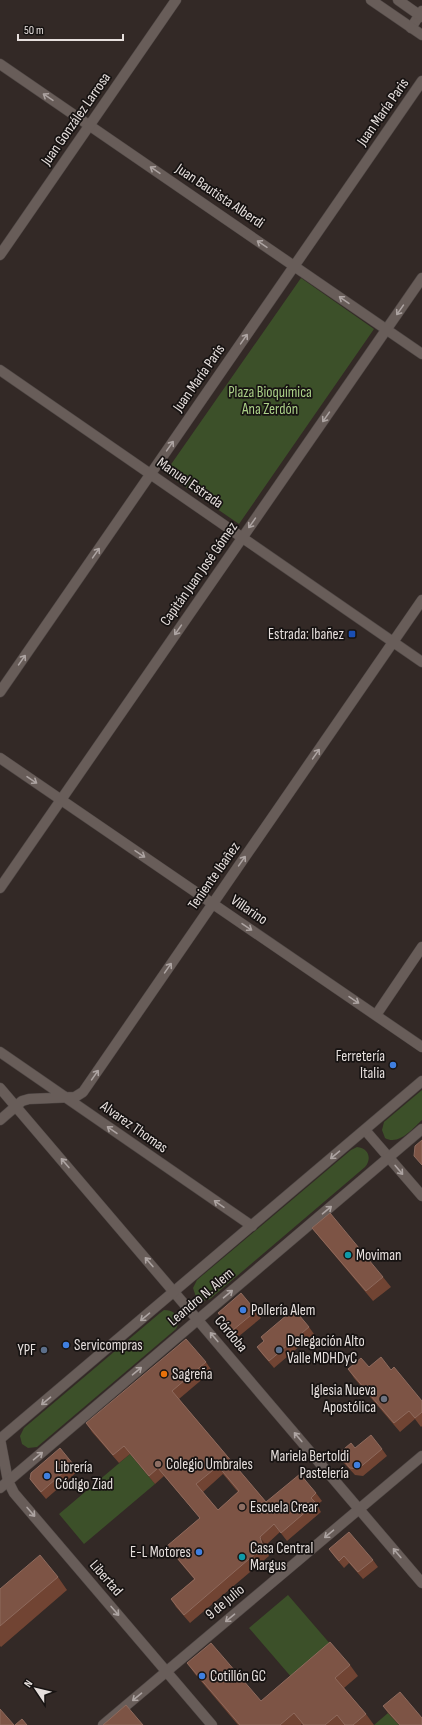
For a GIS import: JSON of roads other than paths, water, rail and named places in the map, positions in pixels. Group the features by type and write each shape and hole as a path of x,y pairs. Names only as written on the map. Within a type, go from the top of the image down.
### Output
{"street":[{"name":"Juan González Larrosa","path":"0,256 176,0"},
{"path":"371,0 422,35"},
{"path":"398,0 421,14 411,28"},
{"name":"Juan Bautista Alberdi","path":"0,64 422,354"},
{"name":"Juan María Paris","path":"0,692 4,679 151,474 422,81"},
{"name":"Capitán Juan José Gómez","path":"0,888 422,278"},
{"name":"Manuel Estrada","path":"0,370 422,662"},
{"name":"Teniente Ibañez","path":"0,1120 22,1101 29,1099 75,1097 86,1088 422,600"},
{"name":"Villarino","path":"0,758 422,1047"},
{"path":"376,1015 422,948"},
{"name":"Alvarez Thomas","path":"0,1052 252,1226"},
{"name":"Leandro N. Alem","path":"0,1439 422,1081"},
{"name":"Córdoba","path":"0,1088 422,1583"},
{"name":"Leandro N. Alem","path":"4,1484 422,1129"},
{"path":"365,1130 422,1196"},
{"name":"Libertad","path":"0,1439 4,1484 16,1495 212,1725"},
{"name":"9 de Julio","path":"103,1725 422,1456"}],"place":[{"name":"Estrada: Ibañez","path":"352,634"},
{"name":"Ferretería Italia","path":"393,1065"},
{"name":"Moviman","path":"348,1255"},
{"name":"Pollería Alem","path":"243,1310"},
{"name":"Servicompras","path":"66,1345"},
{"name":"YPF","path":"44,1350"},
{"name":"Delegación Alto Valle MDHDyC","path":"279,1350"},
{"name":"Sagreña","path":"164,1374"},
{"name":"Iglesia Nueva Apostólica","path":"384,1399"},
{"name":"Colegio Umbrales","path":"158,1464"},
{"name":"Mariela Bertoldi Pastelería","path":"357,1465"},
{"name":"Librería Código Ziad","path":"47,1476"},
{"name":"Escuela Crear","path":"242,1507"},
{"name":"E-L Motores","path":"199,1552"},
{"name":"Casa Central Margus","path":"242,1557"},
{"name":"Cotillón GC","path":"202,1676"}],"park label":[{"name":"Plaza Bioquímica Ana Zerdón","path":"270,400"}]}
